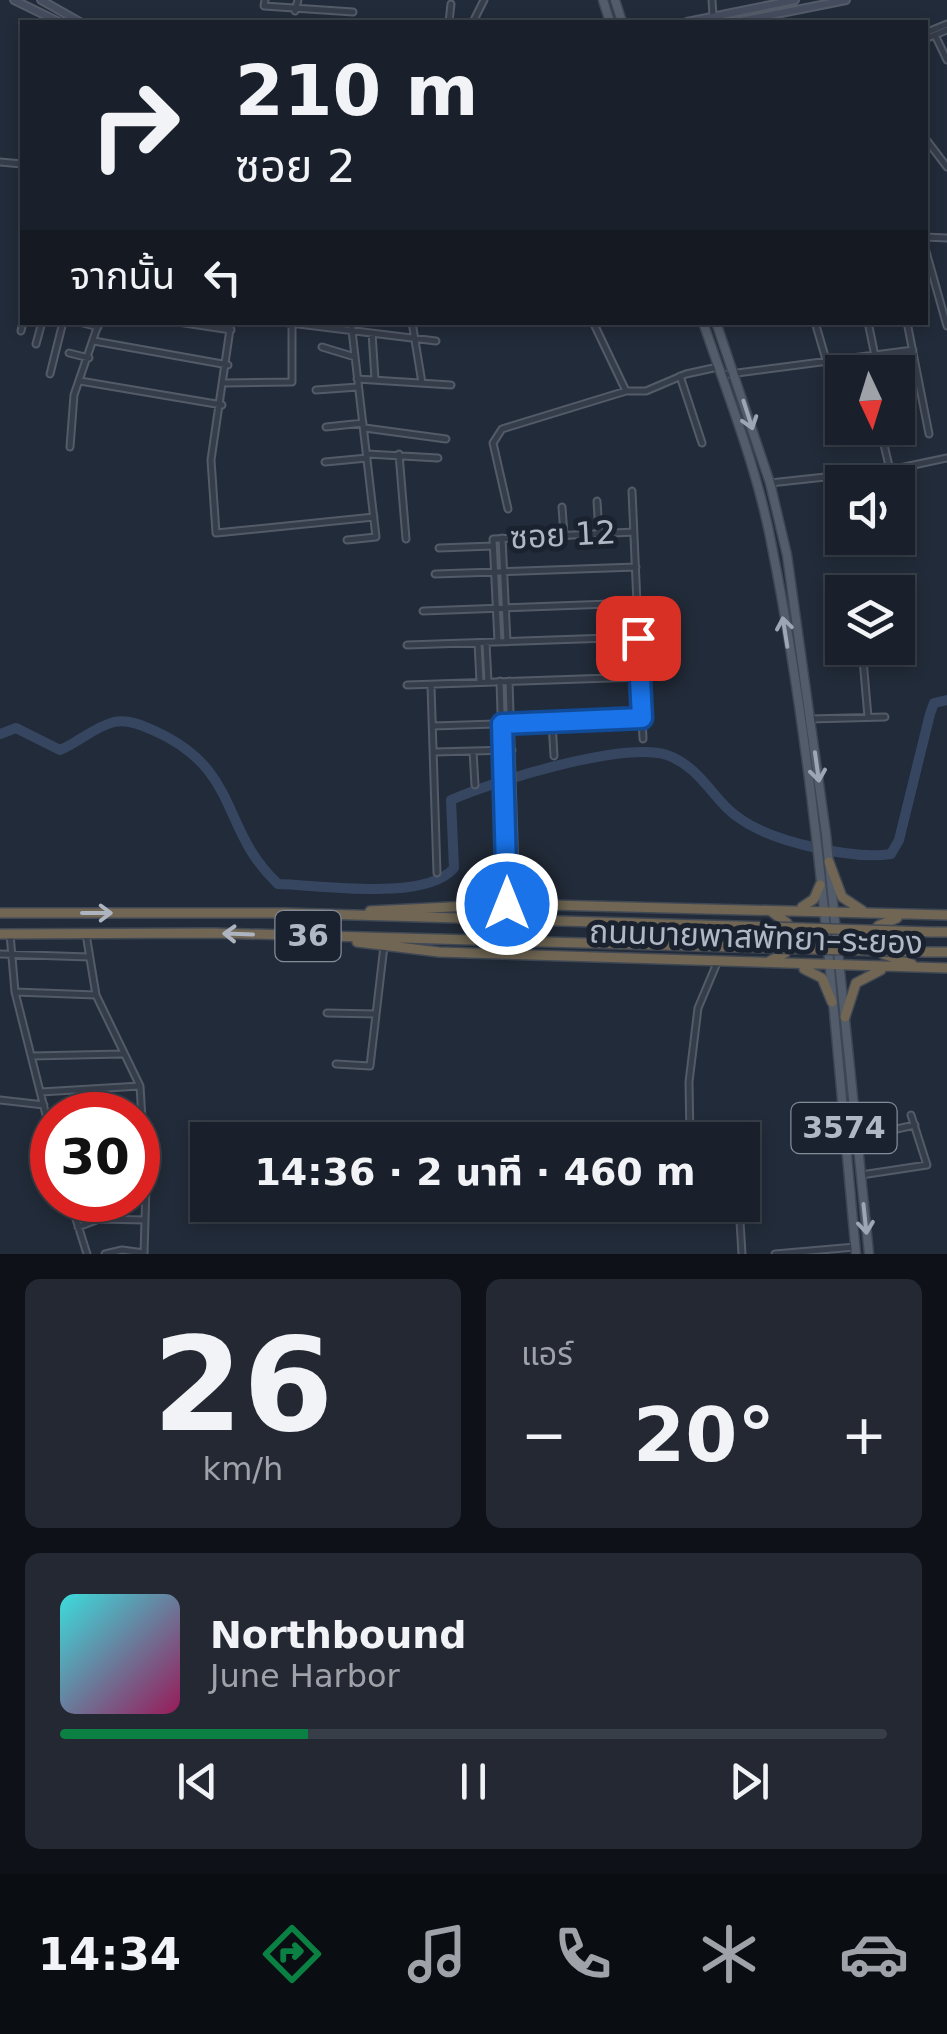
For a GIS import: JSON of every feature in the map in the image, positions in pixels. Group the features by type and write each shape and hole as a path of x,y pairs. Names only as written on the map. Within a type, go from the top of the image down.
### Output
{"highway":[{"path":"828,859 842,897 866,912"},
{"path":"794,910 811,902 820,885"},
{"name":"ถนนบายพาสพัทยา–ระยอง","path":"334,914 511,904 947,916"},
{"path":"763,963 785,953 792,938 782,917 765,909"},
{"name":"ถนนบายพาสพัทยา–ระยอง","path":"0,912 334,914 947,932"},
{"path":"914,914 882,922 874,940 883,954 923,968"},
{"name":"ถนนบายพาสพัทยา–ระยอง","path":"5,934 324,936 947,952"},
{"name":"ถนนบายพาสพัทยา–ระยอง","path":"324,936 384,946 717,963 947,968"},
{"path":"792,964 822,978 832,1002"},
{"path":"845,1017 860,979 898,968"}],"main road":[{"name":"3574","path":"704,325 772,546 822,911 845,1017 869,1254"},
{"name":"3574","path":"717,325 770,483 788,555 834,912 832,1002 856,1250"}],"street":[{"path":"14,0 55,20"},
{"path":"41,0 76,20"},
{"path":"295,12 298,0"},
{"path":"334,13 336,0"},
{"path":"712,0 713,16"},
{"path":"696,20 795,0"},
{"path":"746,20 846,0"},
{"path":"265,3 295,12 353,12"},
{"path":"449,20 451,4"},
{"path":"928,36 936,36 947,27"},
{"path":"936,36 947,60"},
{"path":"928,142 947,168"},
{"path":"928,259 947,326"},
{"path":"20,331 22,325"},
{"path":"36,344 41,325"},
{"path":"50,374 62,325"},
{"path":"70,447 73,400 99,325"},
{"path":"226,384 292,382 292,325 436,341"},
{"path":"346,540 376,537 352,325"},
{"path":"412,325 422,383"},
{"path":"594,325 626,391"},
{"path":"816,325 825,356"},
{"path":"869,325 875,355"},
{"path":"909,325 929,434"},
{"path":"231,326 226,384 211,460 216,533 374,517"},
{"path":"372,332 375,379"},
{"path":"94,342 228,366"},
{"path":"322,346 355,358"},
{"path":"881,355 913,350"},
{"path":"70,352 89,358"},
{"path":"508,509 493,443 502,429 626,391 646,391 680,376 825,363"},
{"path":"680,376 702,443"},
{"path":"316,390 375,379 451,384"},
{"path":"80,381 222,405"},
{"path":"326,427 364,425 446,439"},
{"path":"399,454 406,539"},
{"path":"325,462 399,454 438,458"},
{"path":"914,465 947,458"},
{"path":"770,483 825,477"},
{"path":"632,492 643,740"},
{"path":"597,501 599,534"},
{"path":"562,506 564,535"},
{"name":"ซอย 12","path":"440,548 502,538 634,532"},
{"path":"502,538 507,642"},
{"path":"493,542 498,642"},
{"path":"436,574 636,567"},
{"path":"423,611 637,603"},
{"path":"407,645 638,638"},
{"path":"478,643 484,682"},
{"path":"484,682 486,643"},
{"path":"863,665 868,717"},
{"path":"407,686 640,676"},
{"path":"509,680 513,773 506,809 511,904"},
{"path":"500,681 505,774 510,784"},
{"path":"430,684 437,873"},
{"path":"810,719 886,716"},
{"path":"433,726 642,718"},
{"path":"552,722 554,756"},
{"path":"434,752 512,750"},
{"path":"473,751 475,785"},
{"path":"510,799 514,809 511,904"},
{"path":"506,809 514,809"},
{"path":"5,934 41,1092 140,1086"},
{"path":"86,934 96,995 140,1092"},
{"path":"336,1064 370,1066 384,946"},
{"path":"0,954 89,957"},
{"path":"689,1122 688,1082 698,1008 717,963"},
{"path":"16,992 96,995"},
{"path":"327,1013 376,1014"},
{"path":"32,1056 122,1054"},
{"path":"0,1100 30,1103"},
{"path":"861,1174 927,1165 912,1115"},
{"path":"892,1130 915,1125"},
{"path":"76,1222 87,1254"},
{"path":"78,1228 91,1222"},
{"path":"106,1254 122,1250 144,1253 144,1222"},
{"path":"740,1222 742,1254"},
{"path":"775,1254 856,1250"}],"waterway":[{"path":"0,734 16,728 60,750 114,722 142,725 184,748 203,765 217,783 246,843 278,884 371,889 420,885 454,868 451,800 559,765 621,753 647,752 679,761 732,813 774,835 836,852 891,854 899,840 930,714 934,703 947,700"}],"route":[{"path":"507,904 502,724 642,718 638,638"}]}
